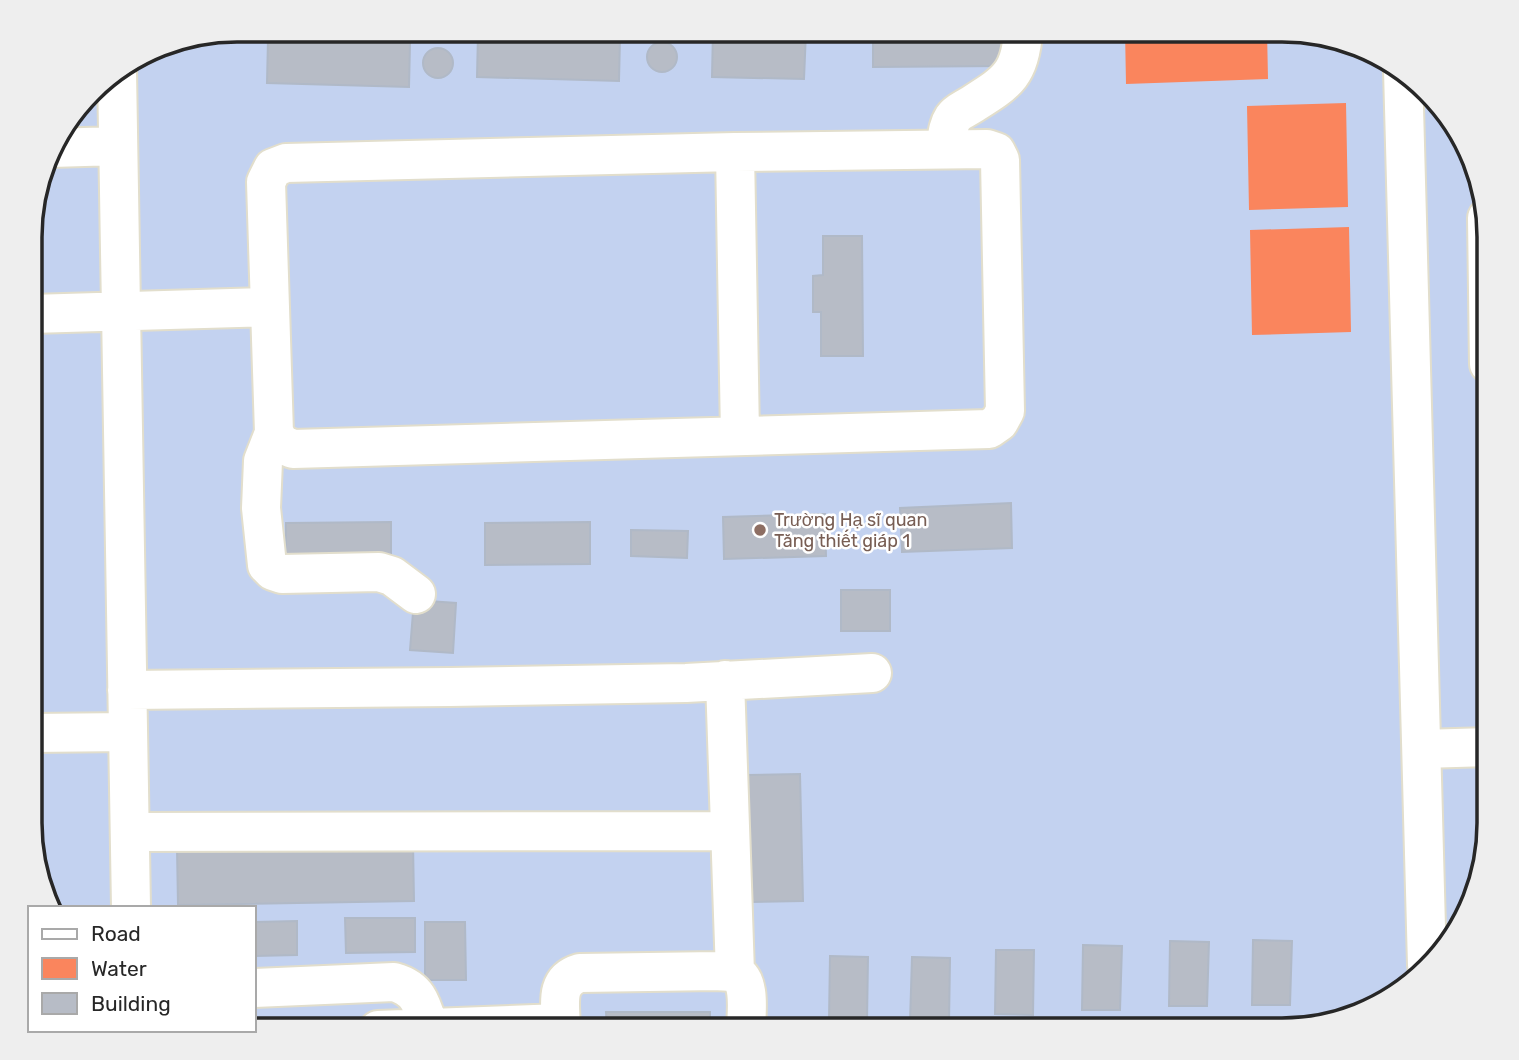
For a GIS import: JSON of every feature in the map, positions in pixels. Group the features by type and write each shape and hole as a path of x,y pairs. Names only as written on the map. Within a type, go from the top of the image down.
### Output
{"street":[{"path":"945,149 948,128 954,116 993,91 1014,73 1022,42"},
{"path":"117,83 131,906"},
{"path":"1403,84 1427,954"},
{"path":"64,148 118,146"},
{"path":"274,433 281,444 293,449 989,429 999,422 1005,411 1000,159 996,152 987,149 735,152 286,163 273,168 266,182 274,433 263,461 261,508 267,565 282,574 379,572 392,576 416,594"},
{"path":"735,152 740,435"},
{"path":"42,314 269,307"},
{"path":"127,690 450,688 872,673"},
{"path":"725,680 735,973 742,980 746,992 746,1018"},
{"path":"42,733 128,732"},
{"path":"1422,749 1477,747"},
{"path":"130,832 730,831"},
{"path":"561,1018 561,987 568,976 580,972 735,973"},
{"path":"256,988 394,982 408,986 421,1003 426,1018"}],"shaded area":[{"name":"Trường Hạ sĩ quan Tăng thiết giáp 1","path":"237,42 1295,42 1345,52 1401,82 1429,108 1451,140 1467,174 1477,224 1477,836 1467,886 1437,942 1411,970 1368,998 1345,1008 1282,1018 256,1018 256,906 61,906 49,873 42,836 44,212 52,174 82,118 108,90 129,75 174,52"}],"water":[{"path":"1125,42 1267,42 1268,79 1126,84"},
{"path":"1346,103 1348,207 1249,210 1247,106"},
{"path":"1349,227 1351,332 1252,335 1250,230"}],"building":[{"path":"268,42 410,43 409,87 267,83"},
{"path":"478,42 620,42 619,81 477,77"},
{"path":"662,42 673,46 677,57 673,68 662,72 651,68 647,57 651,46"},
{"path":"713,42 806,42 804,79 712,77"},
{"path":"873,42 1003,42 1003,66 873,67"},
{"path":"438,48 449,52 453,63 449,74 438,78 427,74 423,63 427,52"},
{"path":"823,236 862,236 863,356 821,356 821,312 813,312 813,276 823,275"},
{"path":"1011,503 1012,548 902,552 900,508"},
{"path":"825,514 826,556 724,559 723,517"},
{"path":"391,522 391,564 286,565 286,523"},
{"path":"590,522 590,564 485,565 485,523"},
{"path":"631,530 688,531 687,558 631,556"},
{"path":"841,590 890,590 890,631 841,631"},
{"path":"414,600 456,603 453,653 410,650"},
{"path":"800,774 803,901 751,902 748,775"},
{"path":"413,843 414,901 178,905 177,848"},
{"path":"345,918 415,918 415,952 346,953"},
{"path":"297,921 297,955 256,956 256,922"},
{"path":"425,922 465,922 466,980 425,980"},
{"path":"1253,940 1292,941 1290,1005 1252,1005"},
{"path":"1170,941 1209,942 1207,1006 1169,1006"},
{"path":"1083,945 1122,946 1120,1010 1082,1010"},
{"path":"996,950 1034,950 1033,1015 995,1014"},
{"path":"830,956 868,957 867,1018 829,1018"},
{"path":"912,957 950,958 949,1018 910,1018"},
{"path":"606,1012 710,1012 710,1018 606,1018"}],"place":[{"name":"Trường Hạ sĩ quan Tăng thiết giáp 1","path":"760,530"}]}
